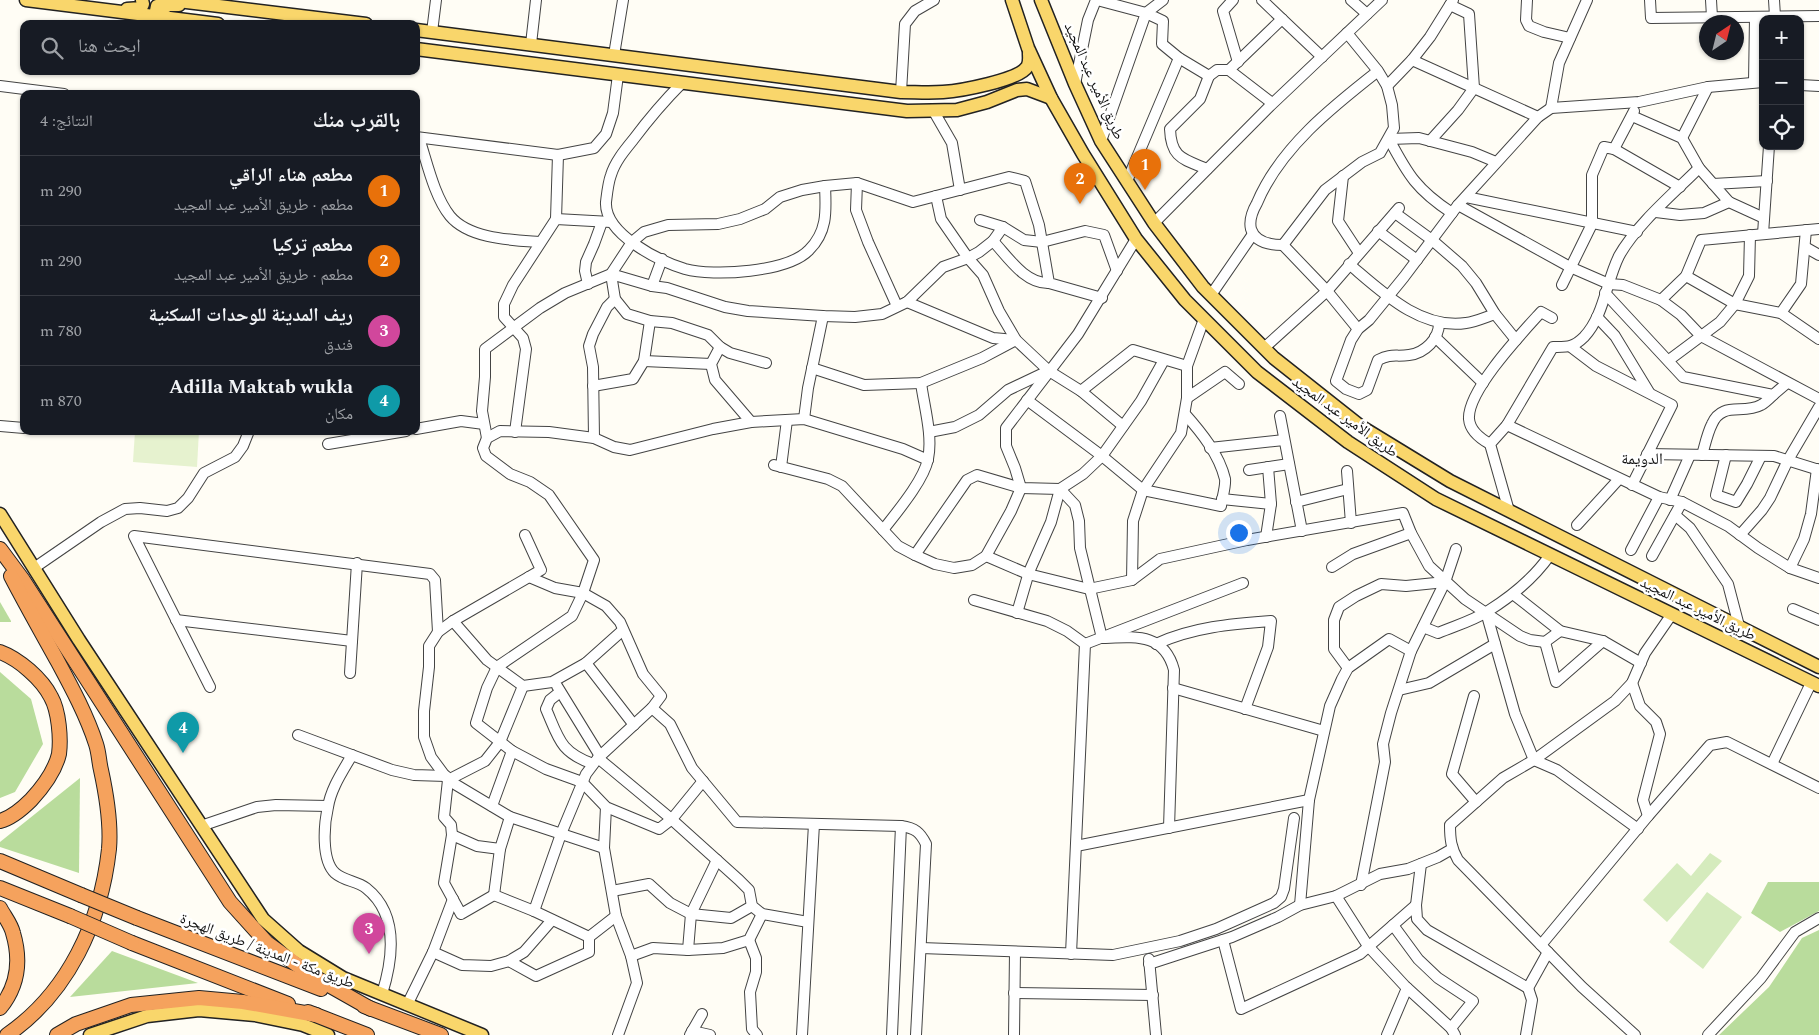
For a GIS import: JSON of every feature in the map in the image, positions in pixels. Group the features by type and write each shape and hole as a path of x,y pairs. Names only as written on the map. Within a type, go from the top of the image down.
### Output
{"highway":[{"path":"0,548 23,580 230,902 267,943 311,975 371,1009"},
{"path":"0,555 76,695 96,744 106,795 109,847 103,884 95,915 82,948 58,988 23,1024 7,1035"},
{"path":"0,652 10,656 29,670 52,697 59,724 58,754 45,785 25,806 0,821"},
{"name":"طريق مكة - المدينة / طريق الهجرة","path":"0,862 136,918 440,1035"},
{"path":"0,888 132,943 367,1035"},
{"path":"0,908 13,932 18,960 16,980 8,999 0,1008"},
{"path":"57,1035 76,1024 131,1005 198,998 243,1002 316,1015"}],"main road":[{"path":"26,0 185,20"},
{"path":"108,10 116,7 140,8 143,4 142,0"},
{"path":"170,0 228,3 323,20"},
{"name":"طريق الأمير عبد المجيد","path":"1012,0 1028,48 1051,98 1083,154 1136,239 1185,300 1257,372 1348,442 1436,499 1815,684"},
{"name":"طريق الأمير عبد المجيد","path":"1042,0 1075,84 1101,141 1154,223 1203,287 1274,358 1360,426 1450,481 1819,667"},
{"path":"169,18 156,11 157,6 199,3"},
{"path":"420,30 901,92 944,92 972,88 1010,78 1023,73 1028,66 1030,60 1028,48"},
{"path":"432,32 422,50 907,111 957,110 987,102 1016,90 1027,89 1051,98"},
{"path":"0,514 79,640 263,919 299,951 342,978 482,1035"},
{"path":"1768,661 1776,645"},
{"path":"90,1035 148,1016 199,1010 255,1015 302,1025 328,1035"}],"street":[{"path":"432,32 436,0"},
{"path":"531,44 536,0"},
{"path":"614,55 623,0"},
{"path":"901,92 905,24 915,11 934,0"},
{"path":"1075,84 1088,20 1097,0 1146,13 1163,21 1162,44 1179,58 1209,76"},
{"path":"1101,141 1146,13 1163,0"},
{"path":"1233,0 1223,12 1238,62"},
{"path":"1262,0 1322,57"},
{"path":"1351,0 1367,14"},
{"path":"1154,223 1272,103 1382,0"},
{"path":"1527,0 1526,20 1529,26 1544,32 1570,38"},
{"path":"1551,108 1558,63 1587,0"},
{"path":"1650,0 1651,18 1699,17"},
{"path":"1711,0 1712,15"},
{"path":"1774,0 1775,15"},
{"path":"1387,86 1412,60 1430,37 1451,2 1469,14 1474,88 1458,110 1430,141"},
{"path":"1804,16 1819,16"},
{"path":"1744,17 1759,17"},
{"path":"1439,323 1439,330 1429,346 1411,355 1388,355 1378,360 1367,390 1359,394 1346,389 1336,381 1341,363 1358,329 1369,320 1388,297 1455,209 1538,116 1551,108 1640,102 1708,87 1758,82 1755,17"},
{"path":"1229,70 1282,19"},
{"path":"1283,245 1325,190 1343,176 1380,153 1394,128 1392,105 1387,86 1378,71 1347,33"},
{"path":"1127,181 1179,58"},
{"path":"1412,60 1538,116"},
{"path":"1207,170 1181,158 1171,144 1170,129 1200,99 1209,76 1217,70 1229,70 1272,103"},
{"path":"1358,329 1327,290 1283,245 1263,242 1253,234 1250,226 1253,211 1263,188 1292,147 1342,99 1378,71"},
{"path":"420,137 558,155 594,148 606,134 613,113 618,75"},
{"path":"588,284 585,271 586,262 606,222 606,204 610,176 618,160 660,106 682,83"},
{"path":"1804,85 1819,86"},
{"path":"0,86 32,90"},
{"path":"1682,138 1708,87"},
{"path":"1614,149 1640,102"},
{"path":"933,110 952,143 960,190"},
{"path":"1632,116 1682,138 1699,168 1729,202 1764,218"},
{"path":"1389,139 1419,138 1472,152 1496,162"},
{"path":"1389,139 1405,170 1421,190 1607,288 1683,378 1774,396"},
{"path":"420,143 439,198 450,216 464,227 483,235 539,242"},
{"path":"1562,285 1592,224 1592,175 1604,147 1614,149 1680,187"},
{"path":"1763,234 1769,150"},
{"path":"515,432 526,350 523,338 504,317 504,304 513,285 539,242 556,219 558,155"},
{"path":"1572,347 1584,336 1597,318 1619,256 1637,232 1699,168"},
{"path":"1343,176 1338,221 1359,253"},
{"path":"703,781 672,819 659,829 606,807 582,782 546,770 512,751 476,723 487,688 497,667 572,616 583,593 594,560 549,495 530,482 510,474 486,456 483,448 487,438 482,412 485,349 540,308 565,294 611,274 632,242 644,232 668,225 718,224 740,219 765,208 780,197 802,190 825,186 857,183 913,202 1009,178 1025,181 1039,225 1049,283"},
{"path":"1713,184 1767,181"},
{"path":"857,183 856,210 868,242 902,304 993,338 1016,340"},
{"path":"556,219 606,222 632,242 662,259 687,269 712,272 751,272 775,267 809,250 822,231 826,217 825,186"},
{"path":"936,196 941,219 968,258 983,275 999,311 1016,340 1049,371 1081,391 1123,426"},
{"path":"1466,197 1637,232"},
{"path":"1656,212 1680,215 1704,213 1729,202"},
{"path":"1264,348 1327,290 1397,210 1462,266 1476,283 1495,314 1516,340"},
{"path":"980,220 1002,227 1024,240 1042,242 1085,231 1104,235 1117,271"},
{"path":"611,274 652,286 667,288 725,307 779,314 823,316 855,317 882,314 902,304 942,268 979,252 993,241 1002,227"},
{"path":"1661,300 1686,276 1701,240 1819,229"},
{"path":"1781,313 1801,284 1806,230"},
{"path":"1378,231 1417,260"},
{"path":"1211,295 1253,234"},
{"path":"1669,360 1720,322 1735,304 1750,276 1750,235"},
{"path":"787,420 777,466 828,479 842,486 898,546 915,555 935,564 954,568 972,566 986,556 1012,511 1021,488 1006,446 1006,428 1078,334 1102,298 1136,239"},
{"path":"993,241 1024,274 1040,284 1049,283 1102,298"},
{"path":"1805,246 1819,255"},
{"path":"652,286 662,259"},
{"path":"1349,264 1388,297 1411,312 1439,323 1466,323 1495,314"},
{"path":"611,274 614,299 627,314 650,321 672,323 708,335 720,347 730,353 766,363"},
{"path":"1686,276 1735,304 1781,313 1819,339"},
{"path":"1607,288 1623,285 1661,300 1682,315 1701,336 1819,399"},
{"path":"594,438 593,367 589,346 607,307 614,299"},
{"path":"1509,511 1490,444 1477,436 1469,420 1470,409 1483,383 1516,340 1541,312 1552,318"},
{"path":"804,419 823,316"},
{"path":"1597,318 1615,336 1650,394"},
{"path":"1132,580 1133,521 1143,490 1181,432 1187,398 1187,366 1204,319"},
{"path":"593,386 633,379 644,361 650,321"},
{"path":"1435,337 1483,383"},
{"path":"812,368 864,385 921,383 982,358 1016,340"},
{"path":"720,347 711,364 715,380 751,422"},
{"path":"1490,444 1507,425 1553,347 1572,347 1596,366 1672,405 1632,485"},
{"path":"1081,391 1133,350 1187,366"},
{"path":"915,555 967,480 977,475 1021,488 1060,489 1083,474 1102,456 1141,401 1164,360"},
{"path":"644,361 711,364"},
{"path":"929,432 956,427 979,415 1008,390 1049,371"},
{"path":"1187,398 1225,372 1239,384"},
{"path":"883,530 916,486 928,460 929,432 921,383"},
{"path":"1702,455 1712,424 1724,410 1743,410 1760,406 1787,383"},
{"path":"1027,400 1102,456 1143,490 1221,506 1225,480 1203,435 1185,414"},
{"path":"1740,535 1762,510 1819,407"},
{"path":"1280,416 1302,532"},
{"path":"487,438 500,431 549,432 594,438 614,447 630,450 705,431 751,422 804,419 894,446 928,460"},
{"path":"420,428 460,421 484,424"},
{"path":"1507,425 1659,497 1682,502 1728,526 1790,568 1819,578"},
{"path":"0,426 20,428"},
{"path":"34,568 101,522 125,508 167,511 178,508 188,498 204,473 235,456 243,446 247,435"},
{"path":"328,444 382,435"},
{"path":"1210,448 1284,440"},
{"path":"1648,454 1774,456 1818,470 1811,514 1804,539 1790,568"},
{"path":"1670,500 1690,455"},
{"path":"1726,455 1716,495 1736,502 1761,456"},
{"path":"1249,470 1288,464"},
{"path":"1266,537 1271,504 1268,467"},
{"path":"1347,470 1351,523"},
{"path":"1576,525 1619,479"},
{"path":"1296,502 1348,488"},
{"path":"1017,613 1028,574 1051,522 1060,489"},
{"path":"1060,489 1075,505 1079,522 1080,548 1102,638"},
{"path":"1631,550 1659,497"},
{"path":"1222,499 1271,504"},
{"path":"1652,556 1682,502"},
{"path":"986,556 1028,574 1089,589 1132,580 1160,559 1266,537 1403,513 1429,566 1465,599 1520,636 1530,640 1545,642 1560,631"},
{"path":"1675,515 1690,528 1728,584 1739,626"},
{"path":"1332,567 1353,554 1411,532"},
{"path":"525,535 541,570 453,621 438,632 429,646 424,736 431,757 447,778 510,816 604,848"},
{"path":"210,687 134,536 430,574 436,580 438,632"},
{"path":"1361,885 1385,762 1383,744 1398,690 1411,651 1445,582 1456,549"},
{"path":"1423,627 1438,633 1486,612 1513,594 1540,569 1550,555"},
{"path":"350,673 357,564"},
{"path":"529,577 554,588 583,593 606,606 620,622 643,674 662,696 652,708 597,760 586,774 561,834 534,911"},
{"path":"1348,668 1334,649 1334,620 1339,607 1380,584 1406,586 1445,582"},
{"path":"1085,644 1243,583"},
{"path":"1513,594 1560,631 1603,641 1641,663"},
{"path":"974,600 1047,621 1067,631 1085,644"},
{"path":"1793,609 1819,620"},
{"path":"1486,612 1515,714 1534,760 1557,770 1638,829"},
{"path":"1635,1035 1582,987 1458,860 1452,849 1450,825 1503,778 1534,760 1615,701 1632,683 1646,653 1672,614"},
{"path":"176,620 352,641"},
{"path":"453,621 487,660 523,686 554,681 586,662 623,630"},
{"path":"1156,644 1189,631 1217,625 1271,621 1268,647 1245,709"},
{"path":"1102,638 1131,637 1148,640 1163,648 1170,657 1174,670 1169,828"},
{"path":"1300,905 1309,800 1330,706 1348,668 1389,639 1411,651"},
{"path":"1545,642 1556,682 1603,641"},
{"path":"1071,954 1085,644"},
{"path":"1398,690 1429,683 1495,644"},
{"path":"586,662 634,725"},
{"path":"554,681 597,760 672,819 717,860 749,890 752,906 762,914 808,922"},
{"path":"1632,683 1640,706 1656,722 1660,734 1643,800 1648,816"},
{"path":"1772,764 1815,684"},
{"path":"298,736 392,770 414,775 447,778 485,761 500,742 523,686"},
{"path":"1173,688 1324,731"},
{"path":"560,692 550,700 546,709 562,744 570,753 597,760"},
{"path":"1474,696 1452,774 1476,802"},
{"path":"652,708 670,724 692,768 737,822 901,826 912,828 920,833 926,844 916,1035"},
{"path":"1528,988 1545,949 1648,816 1710,745 1727,742 1819,788"},
{"path":"492,806 512,751"},
{"path":"352,755 336,783 328,806 325,850 328,864 335,873 364,886 371,892 382,906 387,918 391,951 388,973 382,994"},
{"path":"447,778 444,817 451,825 452,835 444,883 461,914 494,895"},
{"path":"1076,846 1309,800"},
{"path":"202,826 257,807 276,805 328,806"},
{"path":"606,807 604,848 616,916 631,956 637,983 621,1034"},
{"path":"494,895 500,849 510,816"},
{"path":"921,948 1113,955 1180,941 1216,929 1274,903 1281,897 1284,889 1294,818"},
{"path":"802,1035 814,824"},
{"path":"892,1035 901,826"},
{"path":"452,835 476,846 500,849"},
{"path":"1150,964 1223,940 1278,917 1300,905 1336,896 1380,874 1408,869 1438,858 1452,849"},
{"path":"688,950 691,914 717,860"},
{"path":"1421,864 1416,905 1417,919 1427,930 1528,988 1532,1000 1526,1035"},
{"path":"612,891 649,884 670,903 691,914 731,918 752,906"},
{"path":"494,895 534,911 589,937"},
{"path":"1336,896 1368,946 1407,988 1453,1032 1472,1001 1438,978 1418,959 1393,925"},
{"path":"408,1005 433,952 453,899"},
{"path":"1223,940 1241,1009 1360,954 1416,905"},
{"path":"631,956 653,948 688,950 723,948 749,940 762,914"},
{"path":"589,937 616,916"},
{"path":"1708,1035 1761,978 1795,932 1819,918"},
{"path":"433,952 462,965 491,966 509,961 524,952 552,920"},
{"path":"509,961 536,976 589,952 589,937"},
{"path":"749,940 756,958 756,972 750,992 752,1029 757,1035"},
{"path":"1148,948 1156,1035"},
{"path":"1014,1035 1015,952"},
{"path":"1387,1035 1407,988"},
{"path":"1014,993 1153,995"},
{"path":"702,1014 691,1033 710,1035"}],"green space":[{"path":"135,435 199,435 197,467 133,462"},
{"path":"0,602 11,621 11,622 0,622"},
{"path":"0,672 31,699 43,744 15,792 0,798"},
{"path":"80,778 79,873 0,847 0,842"},
{"path":"1710,853 1722,861 1667,922 1643,900 1677,863 1691,876"},
{"path":"1768,882 1819,882 1819,911 1780,932 1751,913"},
{"path":"1707,892 1742,917 1703,969 1669,942"},
{"path":"1819,930 1819,1035 1719,1035 1769,987 1802,938"},
{"path":"112,951 198,983 70,997"}],"place":[{"name":"مطعم هناء الراقي","path":"1145,190"},
{"name":"مطعم تركيا","path":"1080,204"},
{"name":"Adilla Maktab wukla","path":"183,753"},
{"name":"ريف المدينة للوحدات السكنية","path":"369,954"}],"district":[{"name":"الدويمة","path":"1642,459"}]}
